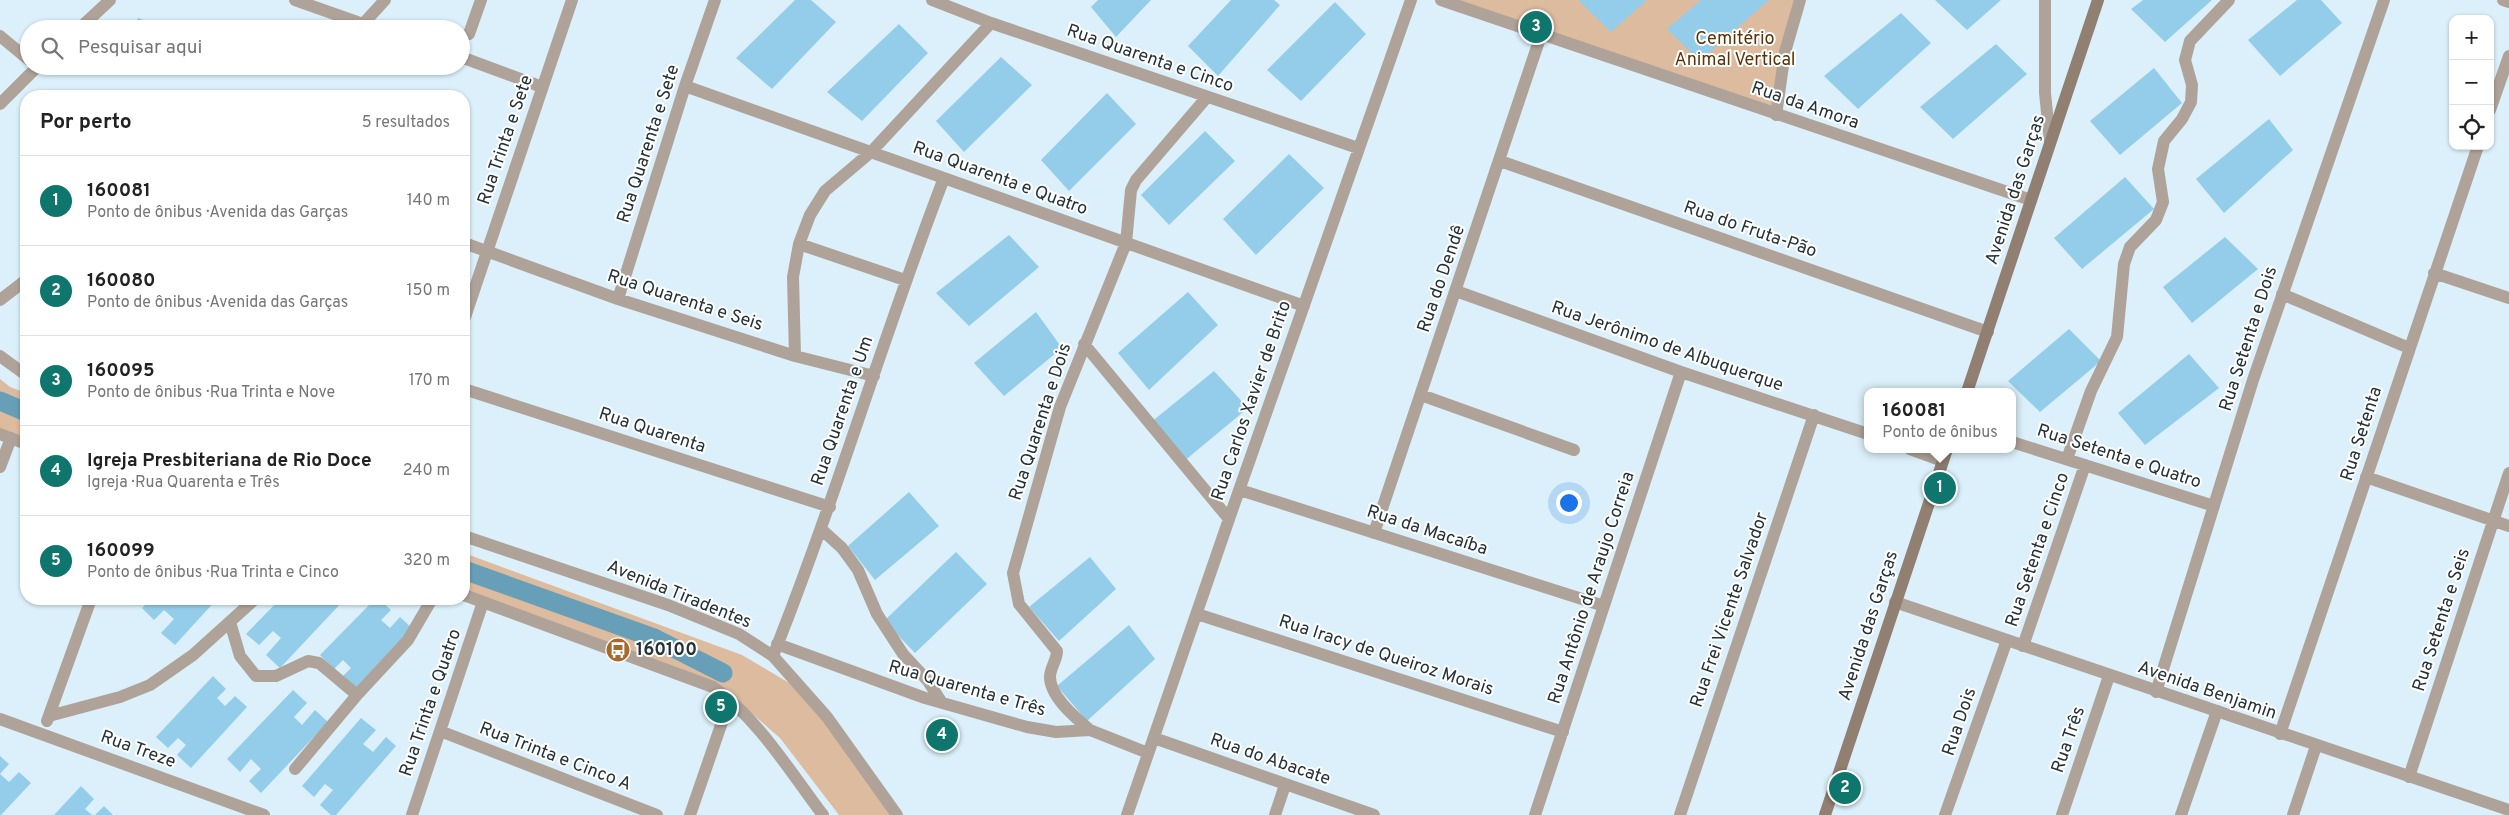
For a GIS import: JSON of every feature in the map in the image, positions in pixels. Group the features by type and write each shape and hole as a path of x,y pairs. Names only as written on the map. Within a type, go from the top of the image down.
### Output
{"main road":[{"name":"Avenida das Garças","path":"1968,388 2098,0"},
{"name":"Avenida das Garças","path":"1825,815 1945,455"}],"street":[{"path":"295,0 352,20"},
{"path":"367,20 385,0"},
{"path":"470,31 481,0"},
{"name":"Rua Trinta e Sete","path":"470,303 572,0"},
{"name":"Rua Quarenta e Sete","path":"618,299 685,86 715,0"},
{"name":"Rua Quarenta e Cinco","path":"932,0 991,23 1358,148"},
{"name":"Rua Carlos Xavier de Brito","path":"1128,815 1229,519 1411,0"},
{"name":"Rua da Amora","path":"1440,0 2031,200"},
{"path":"1776,115 1785,52 1800,0"},
{"path":"2044,0 2045,93 2050,142"},
{"path":"2067,459 2091,391 2117,337 2124,264 2130,247 2156,220 2163,202 2158,169 2164,141 2182,119 2191,102 2192,85 2185,60 2190,41 2229,0"},
{"name":"Rua Setenta e Dois","path":"2156,692 2282,294 2384,0"},
{"path":"2503,0 2509,2"},
{"path":"88,20 108,1"},
{"path":"795,356 793,277 799,244 810,215 825,191 871,152 991,23"},
{"name":"Rua do Dendê","path":"1374,533 1541,35"},
{"path":"0,36 20,53"},
{"path":"2492,105 2509,56"},
{"path":"470,60 542,87"},
{"path":"0,104 26,75"},
{"name":"Rua Quarenta e Quatro","path":"685,86 1304,306"},
{"name":"Rua Quarenta e Dois","path":"1090,730 1067,710 1051,685 1051,672 1057,660 1058,651 1019,604 1015,590 1014,573 1060,407 1126,243 1131,190 1136,180 1207,97"},
{"name":"Rua Setenta","path":"2280,734 2477,150"},
{"name":"Rua do Fruta-Pão","path":"1500,161 1988,332"},
{"name":"Rua Quarenta e Um","path":"775,650 830,506 905,280 944,178"},
{"path":"799,244 905,280"},
{"name":"Rua Quarenta e Seis","path":"470,245 618,299 795,356 874,376"},
{"path":"2434,273 2509,298"},
{"path":"0,300 20,285"},
{"name":"Rua Jerônimo de Albuquerque","path":"1456,291 1681,372 1864,433"},
{"path":"2282,294 2409,348"},
{"path":"1084,344 1229,519"},
{"path":"0,356 20,371"},
{"name":"Rua Antônio de Araujo Correia","path":"1535,815 1681,372"},
{"name":"Rua Quarenta","path":"470,390 830,506"},
{"path":"1421,395 1574,450"},
{"name":"Rua Frei Vicente Salvador","path":"1680,815 1814,415"},
{"path":"0,467 6,436 20,442"},
{"name":"Rua Setenta e Quatro","path":"2016,443 2214,506"},
{"name":"Rua Setenta e Cinco","path":"2023,646 2085,465"},
{"name":"Rua Setenta e Seis","path":"2409,777 2509,473"},
{"path":"2366,477 2509,526"},
{"name":"Rua da Macaíba","path":"1240,490 1604,606"},
{"path":"821,529 842,548 858,570 877,614 903,654 928,681 942,703"},
{"name":"Avenida Tiradentes","path":"470,538 668,605 775,650 827,717 897,815"},
{"path":"470,597 713,687 730,699 750,721 823,815"},
{"name":"Rua Trinta e Quatro","path":"412,815 484,602"},
{"name":"Avenida Benjamin","path":"1895,602 2509,810"},
{"path":"42,733 89,605"},
{"path":"49,716 120,697 150,686 193,654 248,605"},
{"path":"295,770 357,695 408,640 428,605"},
{"name":"Rua Iracy de Queiroz Morais","path":"1197,614 1563,732"},
{"path":"230,622 240,656 256,676 276,676 308,660 319,663 357,695"},
{"name":"Rua Dois","path":"1945,815 2007,640"},
{"name":"Rua Quarenta e Três","path":"775,650 942,703 1056,732 1090,730 1148,753"},
{"name":"Rua Três","path":"2062,815 2109,676"},
{"path":"690,815 730,699"},
{"path":"2181,815 2217,711"},
{"name":"Rua Treze","path":"0,719 264,815"},
{"name":"Rua Trinta e Cinco A","path":"440,732 657,815"},
{"name":"Rua do Abacate","path":"1154,738 1374,815"},
{"path":"2293,815 2316,746"},
{"path":"1275,815 1285,785"}],"green space":[{"name":"Cemitério Animal Vertical","path":"1441,0 1800,0 1776,115"},
{"path":"0,379 10,387 20,391 20,438 0,430"},
{"path":"470,555 742,655 801,690 891,815 839,815 780,738 724,689 470,598"}],"building":[{"path":"795,0 811,0 836,22 772,89 736,58"},
{"path":"1098,0 1151,0 1116,37 1091,7"},
{"path":"1231,0 1274,0 1280,5 1218,76 1188,46"},
{"path":"1578,0 1647,0 1611,32"},
{"path":"1701,0 1769,0 1700,61 1667,29"},
{"path":"1935,0 2001,0 1967,30"},
{"path":"2143,0 2212,0 2165,42 2131,9"},
{"path":"2297,0 2321,0 2342,23 2280,76 2248,40"},
{"path":"1335,2 1366,34 1301,101 1267,70"},
{"path":"1901,13 1931,43 1858,109 1824,76"},
{"path":"899,24 928,53 862,121 827,92"},
{"path":"1996,44 2027,74 1953,139 1920,107"},
{"path":"1001,57 1032,85 964,152 936,121"},
{"path":"2154,68 2182,103 2120,155 2090,121"},
{"path":"1107,93 1136,124 1069,191 1041,160"},
{"path":"2269,119 2293,150 2224,213 2196,179"},
{"path":"1205,131 1235,161 1169,225 1141,195"},
{"path":"1289,154 1324,188 1256,255 1223,219"},
{"path":"2125,177 2154,209 2082,269 2054,238"},
{"path":"1009,235 1039,267 969,326 936,293"},
{"path":"2225,237 2258,269 2192,323 2163,287"},
{"path":"1188,292 1218,325 1149,390 1118,353"},
{"path":"1036,312 1062,348 1004,396 974,363"},
{"path":"2069,329 2101,361 2040,412 2008,381"},
{"path":"2189,354 2219,388 2145,445 2118,413"},
{"path":"1214,371 1248,408 1183,462 1150,423"},
{"path":"909,492 939,526 875,580 848,546"},
{"path":"956,552 987,584 915,653 884,621"},
{"path":"1090,557 1116,589 1059,641 1029,607"},
{"path":"145,605 212,605 175,645 161,633 174,619 164,610 154,620 142,608"},
{"path":"274,605 339,605 280,668 266,655 281,638 273,631 259,645 246,634"},
{"path":"369,605 386,605 391,610 381,620 390,628 400,617 414,630 357,689 343,676 351,668 343,660 334,669 320,655"},
{"path":"1129,625 1155,659 1087,721 1057,686"},
{"path":"213,676 226,689 217,698 225,706 235,696 247,707 191,768 177,755 186,745 178,738 168,748 156,737"},
{"path":"293,690 307,703 294,717 302,725 315,710 328,722 261,793 249,781 261,769 251,759 240,772 227,759"},
{"path":"361,718 376,730 363,744 373,752 386,737 396,746 336,815 331,815 320,805 333,790 325,784 314,797 302,786"},
{"path":"0,756 9,764 0,774"},
{"path":"19,772 31,783 1,815 0,815 0,774 9,782"},
{"path":"81,786 94,799 85,809 92,815 54,815"},
{"path":"104,806 113,815 95,815"}],"waterway":[{"path":"0,401 20,409"},
{"path":"470,572 654,638 723,673"}],"place":[{"name":"160095","path":"1536,27"},
{"name":"160081","path":"1940,488"},
{"name":"160100","path":"618,650"},
{"name":"160099","path":"721,707"},
{"name":"Igreja Presbiteriana de Rio Doce","path":"942,735"},
{"name":"160080","path":"1845,788"}]}
